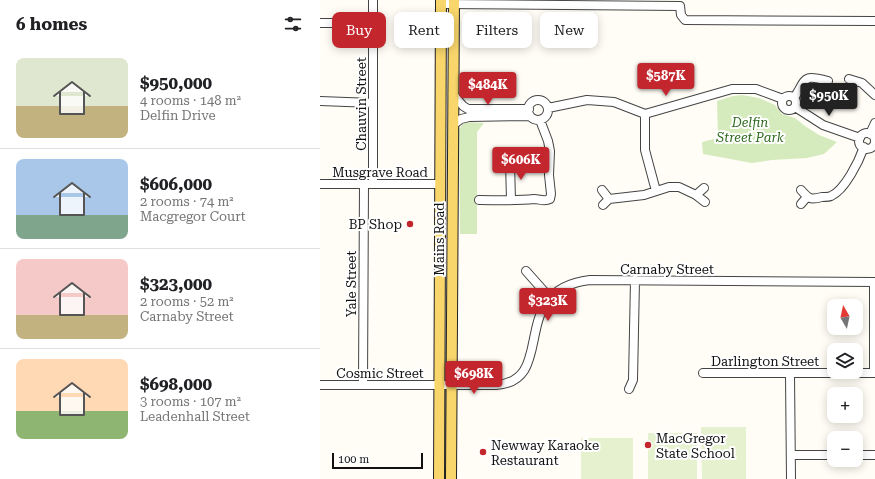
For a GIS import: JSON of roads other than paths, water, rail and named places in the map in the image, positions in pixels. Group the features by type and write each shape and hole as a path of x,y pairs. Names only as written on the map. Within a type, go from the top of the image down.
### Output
{"main road":[{"name":"Mains Road","path":"439,479 441,2"},
{"name":"Mains Road","path":"451,479 454,2"}],"street":[{"name":"Chauvin Street","path":"373,0 373,12"},
{"path":"441,2 680,3 681,15 685,20 875,22"},
{"path":"320,22 332,22"},
{"name":"Chauvin Street","path":"373,48 373,184"},
{"path":"795,107 796,103 794,98 804,80 809,78 817,78 828,81"},
{"path":"849,79 862,83 875,96"},
{"path":"548,108 587,100 614,102 645,114 732,89 756,89 783,99"},
{"path":"453,94 463,106 468,109 530,112"},
{"path":"783,99 788,96 794,98"},
{"path":"783,99 782,104 784,108 791,110 795,107"},
{"path":"538,101 544,103 548,108 547,115 540,120 533,118 530,112 532,103 538,101"},
{"path":"320,102 373,103"},
{"path":"795,107 823,125 860,138"},
{"path":"453,125 461,119 469,117 530,112"},
{"path":"645,114 645,150 656,191"},
{"path":"479,200 511,196 521,200 535,199 546,201 550,199 550,152 548,141 540,120"},
{"path":"870,134 875,123"},
{"path":"860,138 865,133 874,137 875,142 870,147 864,147"},
{"path":"860,138 860,142 864,147"},
{"path":"801,190 807,197 813,199 832,196 842,187 858,161 864,147"},
{"path":"510,163 511,196"},
{"name":"Musgrave Road","path":"320,184 440,184"},
{"name":"Yale Street","path":"363,385 364,184"},
{"path":"603,205 609,198 644,195 669,187 679,186 696,195 705,202"},
{"path":"696,195 704,188"},
{"path":"602,190 609,198"},
{"path":"801,204 807,197"},
{"path":"526,271 550,298"},
{"path":"629,388 633,380 635,280"},
{"name":"Carnaby Street","path":"452,385 500,385 511,382 519,377 529,363 537,322 542,309 550,298 563,288 581,281 874,282"},
{"path":"874,282 874,373"},
{"name":"Darlington Street","path":"703,373 874,373"},
{"path":"790,374 791,479"},
{"name":"Cosmic Street","path":"320,385 439,385"},
{"path":"439,385 452,385"},
{"path":"791,455 827,455"},
{"path":"863,455 875,455"}],"place":[{"name":"BP Shop","path":"410,224"},
{"name":"MacGregor State School","path":"648,445"},
{"name":"Newway Karaoke Restaurant","path":"483,452"}],"park label":[{"name":"Delfin Street Park","path":"750,130"}]}
